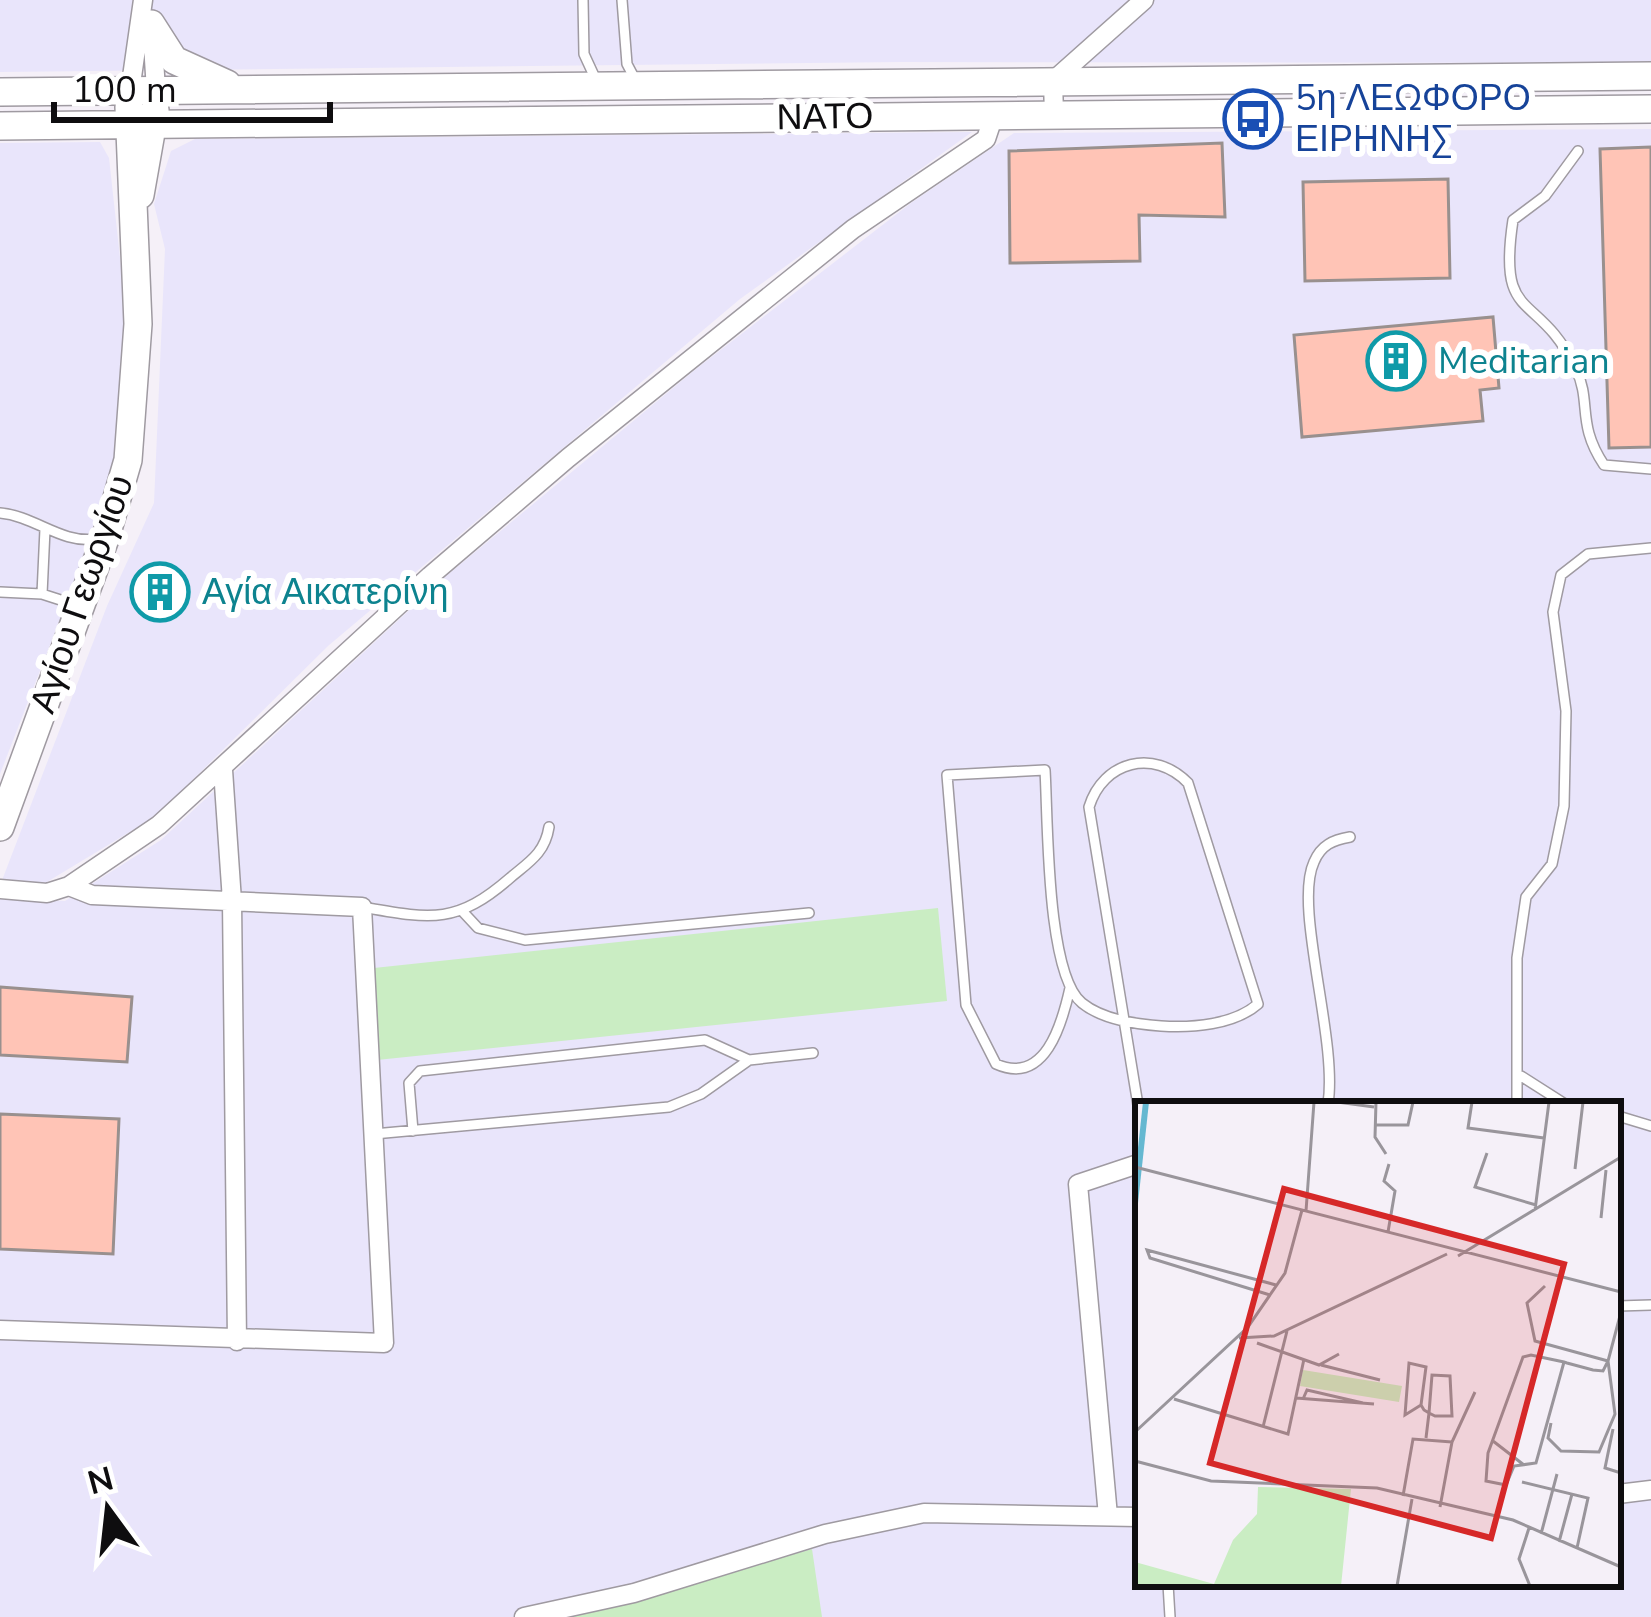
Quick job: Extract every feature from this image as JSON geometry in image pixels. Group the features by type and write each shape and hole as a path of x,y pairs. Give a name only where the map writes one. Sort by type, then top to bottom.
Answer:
{"main road":[{"path":"147,8 175,60 242,90"},
{"name":"ΝΑΤΟ","path":"0,92 1651,76"},
{"name":"Αγίου Γεωργίου","path":"0,827 106,536 132,427 138,324 135,211 143,91"},
{"name":"ΝΑΤΟ","path":"0,126 1651,109"}],"street":[{"path":"1054,115 1053,82 1144,0"},
{"path":"143,91 147,8"},
{"path":"0,889 46,893 69,886 159,826 430,576 853,230 986,139 994,116"},
{"path":"223,770 232,901 237,1341"},
{"path":"0,1330 384,1343 362,907 92,895 69,886"},
{"path":"1108,1516 1078,1184 1135,1165"},
{"path":"1621,1494 1651,1490"},
{"path":"524,1617 634,1593 825,1534 924,1513 1135,1517"}],"lane":[{"path":"583,0 584,54 594,79 605,86"},
{"path":"622,0 627,64 638,86"},
{"path":"1578,151 1545,196 1513,220 1505,270 1515,299 1547,321 1579,374 1586,437 1604,465 1651,469"},
{"path":"0,513 90,542 106,536"},
{"path":"42,594 44,529"},
{"path":"1517,1101 1521,1076 1517,958 1526,897 1552,864 1564,806 1566,711 1553,612 1561,575 1588,554 1651,548"},
{"path":"0,592 42,594 81,608"},
{"path":"1070,988 1064,1018 1044,1054 1022,1069 996,1064 966,1005 947,775 1045,770 1055,906 1070,988 1082,1003 1126,1022 1204,1024 1247,1013 1258,1004 1188,783 1171,769 1148,762 1126,765 1106,777 1089,807 1126,1022 1137,1101"},
{"path":"362,907 407,915 464,913 538,855 549,827"},
{"path":"1328,1101 1328,1027 1310,890 1312,865 1324,846 1350,836"},
{"path":"464,913 478,928 525,940 808,913"},
{"path":"413,1131 409,1083 420,1071 705,1040 749,1060"},
{"path":"374,1134 669,1106 701,1094 749,1060 813,1053"},
{"path":"1521,1076 1560,1101"},
{"path":"1621,1117 1651,1126"},
{"path":"1621,1306 1651,1305"},
{"path":"1168,1587 1170,1617"}],"shaded area":[{"path":"0,0 1651,0 1651,63 901,62 0,72"},
{"path":"1651,129 1651,1617 0,1617 0,898 65,901 161,840 445,577 696,369 911,203 1014,133"},
{"path":"972,132 740,299 328,646 156,816 37,888 1,883 107,606 154,503 165,249 154,204 171,151 195,139"},
{"path":"100,142 109,158 127,321 126,419 103,508 0,774 0,143"}],"green space":[{"path":"938,908 947,1001 377,1060 374,968"},
{"path":"812,1549 822,1617 570,1617"}],"building":[{"path":"1222,143 1225,217 1139,215 1140,261 1010,263 1009,151"},
{"path":"1651,147 1651,447 1609,448 1600,149"},
{"path":"1448,179 1450,278 1305,281 1303,182"},
{"name":"Meditarian","path":"1493,317 1499,388 1480,390 1483,421 1302,437 1294,335"},
{"path":"0,987 132,997 127,1062 0,1055"},
{"path":"0,1114 119,1119 113,1254 0,1249"}],"place":[{"name":"5η ΛΕΩΦΟΡΟ ΕΙΡΗΝΗΣ","path":"1253,119"},
{"name":"Meditarian","path":"1396,361"},
{"name":"Αγία Αικατερίνη","path":"160,592"}]}
